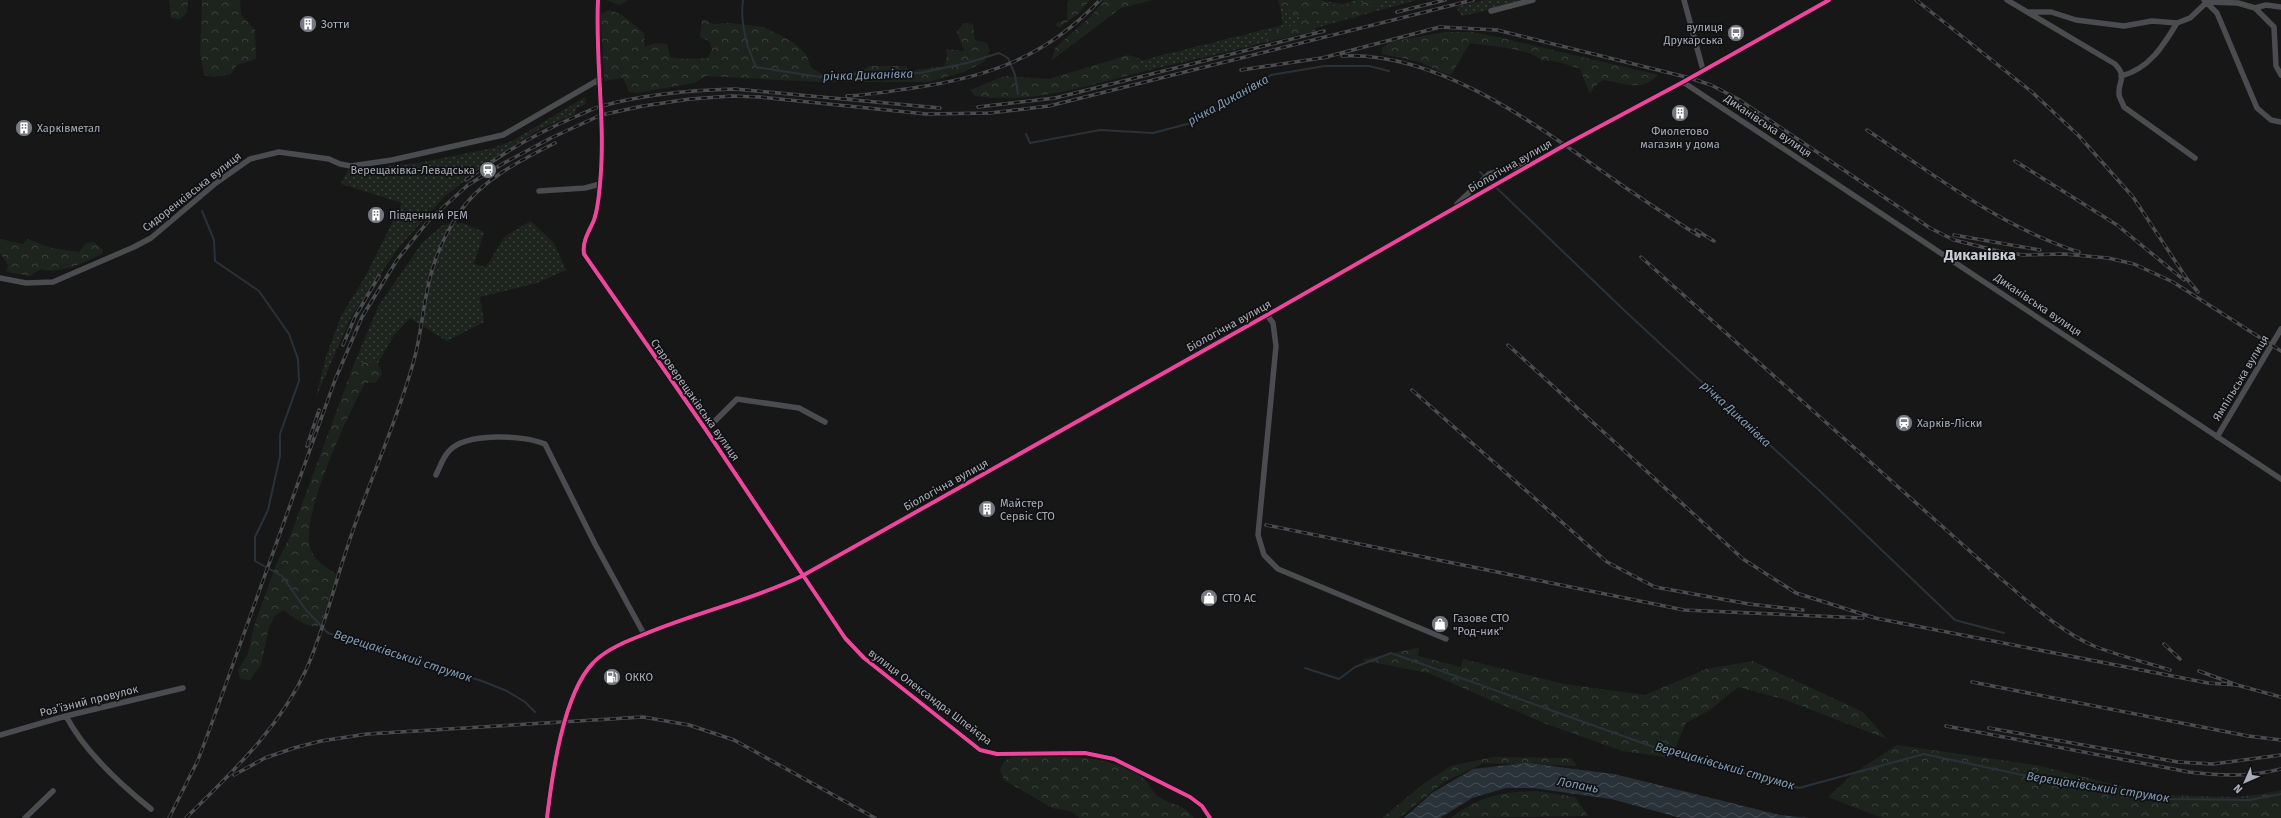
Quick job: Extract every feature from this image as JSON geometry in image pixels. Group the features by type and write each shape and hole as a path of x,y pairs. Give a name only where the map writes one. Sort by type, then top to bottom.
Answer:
{"street":[{"path":"539,191 585,188 600,184 602,152 598,0"},
{"path":"1490,11 1533,0"},
{"path":"1684,0 1704,70"},
{"name":"Біологічна вулиця","path":"547,818 556,764 572,698 594,662 625,642 662,626 778,588 802,576 1267,315 1535,162 1684,82 1829,0"},
{"path":"2007,0 2114,64 2120,70 2122,82 2119,95 2124,107 2195,158"},
{"path":"2027,12 2052,12 2076,20 2124,26 2152,21 2177,23 2190,18 2205,1"},
{"path":"2205,1 2238,3 2255,8 2274,27 2276,66 2281,75"},
{"path":"2205,1 2217,13 2257,108 2272,120 2281,122"},
{"path":"2255,8 2266,5 2281,7"},
{"path":"2121,76 2133,73 2141,68 2162,48 2177,23"},
{"name":"Сидоренківська вулиця","path":"0,278 26,283 53,282 134,247 151,238 216,183 250,159 279,152 329,158 351,166 392,160 503,135 600,79"},
{"name":"Диканівська вулиця","path":"1684,82 2281,479"},
{"name":"Біологічна вулиця","path":"1452,209 1489,174 1535,162"},
{"name":"Староверещаківська вулиця","path":"600,184 594,219 587,233 583,248 584,254 706,430 802,576"},
{"path":"1267,315 1273,323 1276,346 1258,535 1264,554 1278,569 1446,638"},
{"name":"Ямпільська вулиця","path":"2217,437 2281,329"},
{"path":"706,430 737,399 799,408 825,422"},
{"path":"436,475 450,450 461,443 494,437 514,437 534,439 545,444 595,544 644,634"},
{"name":"вулиця Олександра Шпейєра","path":"802,576 851,646 980,750 997,754 1086,753 1114,759 1190,797 1210,818"},
{"name":"Роз’їзний провулок","path":"0,735 66,716 183,688"},
{"path":"66,716 76,736 133,794 151,809"},
{"path":"25,818 53,791"}],"green space":[{"path":"169,0 188,0 187,13 180,19 171,18"},
{"path":"202,0 240,0 241,15 255,30 256,59 237,65 231,74 214,77 204,75 200,52"},
{"path":"606,0 629,0 619,5"},
{"path":"1068,0 1090,0 1079,13 1059,28 1055,24 1067,19"},
{"path":"1104,0 1154,0 1121,8 1051,61 1055,48 1091,16"},
{"path":"1278,0 1318,0 1334,6 1381,0 1381,8 1339,20 1317,19 1315,31 1267,42 1265,36 1303,21 1293,12 1279,5"},
{"path":"1279,0 1317,0 1343,4 1356,0 1417,0 1239,49 1149,70 1128,55 1143,60 1283,25"},
{"path":"1484,0 1534,0 1462,16 1456,7"},
{"path":"609,10 624,17 644,33 645,47 655,43 667,44 670,57 684,59 708,58 712,49 709,41 700,37 702,19 713,24 730,23 764,27 793,42 806,54 811,68 823,74 862,71 869,66 906,66 909,71 944,66 947,56 946,49 964,51 957,32 963,23 973,24 975,40 987,43 990,51 984,62 964,72 928,82 818,82 706,76 694,83 637,93 629,92 623,78 604,81 601,14"},
{"path":"1445,32 1472,32 1498,37 1658,75 1645,84 1638,85 1603,80 1595,86 1590,94 1580,69 1559,62 1542,60 1530,53 1507,48 1470,43 1451,75 1443,73 1420,62 1382,54 1382,48 1391,42"},
{"path":"1128,55 1149,70 1063,92 1019,98 975,96 970,90 1005,76 1049,79"},
{"path":"585,97 586,104 576,108 575,114 540,129 489,161 444,197 399,247 351,317 316,397 326,357 341,316 365,277 402,203 341,184 348,170 418,163 493,148 512,141"},
{"path":"531,221 554,243 566,270 537,283 480,297 484,322 447,341 410,318 394,335 378,363 354,364 379,305 422,243 443,225 462,223 484,232 474,264 486,267 505,236"},
{"path":"0,239 23,244 27,239 52,248 79,252 86,243 94,242 103,250 102,254 72,267 56,270 41,269 30,276 7,272 8,265 0,253"},
{"path":"367,361 378,363 382,374 375,383 365,383 357,398 328,465 312,512 309,532 310,547 317,560 337,575 320,626 310,626 305,624 283,610 275,616 269,627 261,665 250,680 240,679 238,670 248,654 254,626 276,565 291,534 354,364"},
{"path":"1419,648 1418,656 1461,667 1463,659 1564,684 1645,695 1706,669 1753,661 1863,712 1887,739 1783,699 1738,687 1710,710 1686,723 1671,758 1622,751 1544,723 1428,673 1361,660"},
{"path":"1897,745 2036,765 2157,795 2235,797 2263,794 2281,790 2281,818 1882,818 1828,797 1854,773"},
{"path":"1012,757 1080,758 1114,764 1143,778 1156,795 1182,807 1194,818 1080,818 1070,811 1052,808 1004,780 1000,770 1004,761"},
{"path":"1493,757 1571,758 1577,766 1484,763 1444,782 1399,818 1382,818 1423,784 1451,766"},
{"path":"1536,791 1575,797 1588,816 1451,818 1481,800 1501,794"}],"water":[{"name":"Лопань","path":"1527,763 1614,774 1780,815 1809,818 1681,818 1611,799 1533,788 1506,788 1472,798 1440,818 1404,818 1432,793 1473,769"}],"waterway":[{"name":"річка Диканівка","path":"743,0 743,26 756,67 820,77 874,73 920,73 967,63 999,53 1008,58 1015,75 1018,94"},
{"name":"річка Диканівка","path":"1026,134 1030,143 1100,130 1153,133 1191,123 1235,99 1271,75 1325,66 1369,66 1389,71"},
{"name":"річка Диканівка","path":"1480,172 1626,312 1823,494 1955,620 2004,633"},
{"name":"Верещаківський струмок","path":"202,211 214,240 215,261 259,291 289,334 298,359 299,381 280,434 280,456 268,510 255,537 255,561 282,576 306,610 328,633 482,681 507,691 525,702 535,712"},
{"name":"Верещаківський струмок","path":"1305,668 1339,679 1355,667 1391,653 1679,756 1799,788 1924,754 2064,784 2170,799 2249,800 2281,794"}],"railway":[{"path":"847,96 880,93 967,78 1015,61 1037,50 1059,36 1080,20 1100,0"},
{"path":"1397,12 1445,0"},
{"path":"169,818 198,760 335,380 362,317 397,260 430,219 468,185 504,163 551,138 601,115 643,106 690,99 732,96 760,97 926,114 990,113 1049,106 1473,0"},
{"path":"1916,0 2032,92 2079,136 2133,197 2187,279 2198,292"},
{"path":"1322,58 1440,27 1497,30 1690,78 1711,85 1738,99 1930,228 1954,240 1998,251 2023,255 2064,254 2108,258 2134,264 2173,282 2281,351"},
{"path":"978,107 1055,98 1324,31"},
{"path":"1342,56 1379,58 1415,66 1451,79 1487,96 1521,116 1636,195 1699,236"},
{"path":"1241,70 1328,57"},
{"path":"466,180 479,170 533,137 592,109 635,98 702,90 735,89 940,108"},
{"path":"1867,130 1943,182 1995,214 2022,229 2079,252"},
{"path":"186,818 237,767 268,731 282,712 306,670 324,624 356,522 407,383 417,349 426,295 433,266 450,227 468,201 490,181 515,164 555,143"},
{"path":"2015,161 2117,225 2184,280"},
{"path":"1696,230 1714,241"},
{"path":"1954,235 2040,250"},
{"path":"1641,257 2000,578 2045,615 2081,640 2094,646 2170,670"},
{"path":"343,345 355,317 379,276"},
{"path":"1508,345 1743,559 1796,593 1875,618 2208,683 2237,685"},
{"path":"1412,390 1607,562 1655,587 1749,604 1803,610"},
{"path":"307,446 319,410"},
{"path":"1266,525 1684,610 1863,618"},
{"path":"2164,644 2180,659"},
{"path":"2199,671 2237,685 2281,697"},
{"path":"1972,682 2248,736 2281,740"},
{"path":"234,775 265,758 294,748 321,741 367,734 643,717 689,725 734,740 875,818"},
{"path":"1946,726 2189,772 2247,775 2281,769"},
{"path":"1989,728 2178,762 2213,764 2281,755"}],"cycle path":[{"path":"598,0 597,23 602,161 597,207 594,220 585,241 584,254 706,430 845,638 864,658 980,750 997,754 1085,753 1114,759 1190,797 1202,806 1210,818"},
{"path":"547,818 552,780 561,736 574,694 583,677 593,663 609,650 680,620 762,593 802,576 1267,315 1565,145 1683,82 1829,0"}],"place":[{"name":"Зотти","path":"308,24"},
{"name":"вулиця Друкарська","path":"1736,33"},
{"name":"Фиолетово магазин у дома","path":"1680,113"},
{"name":"Харківметал","path":"24,128"},
{"name":"Верещаківка-Левадська","path":"488,170"},
{"name":"Південний РЕМ","path":"376,215"},
{"name":"Харків-Ліски","path":"1904,423"},
{"name":"Майстер Сервіс СТО","path":"987,509"},
{"name":"СТО АС","path":"1209,598"},
{"name":"Газове СТО \"Род-ник\"","path":"1440,624"},
{"name":"ОККО","path":"612,677"}],"district":[{"name":"Диканівка","path":"1980,255"}]}
